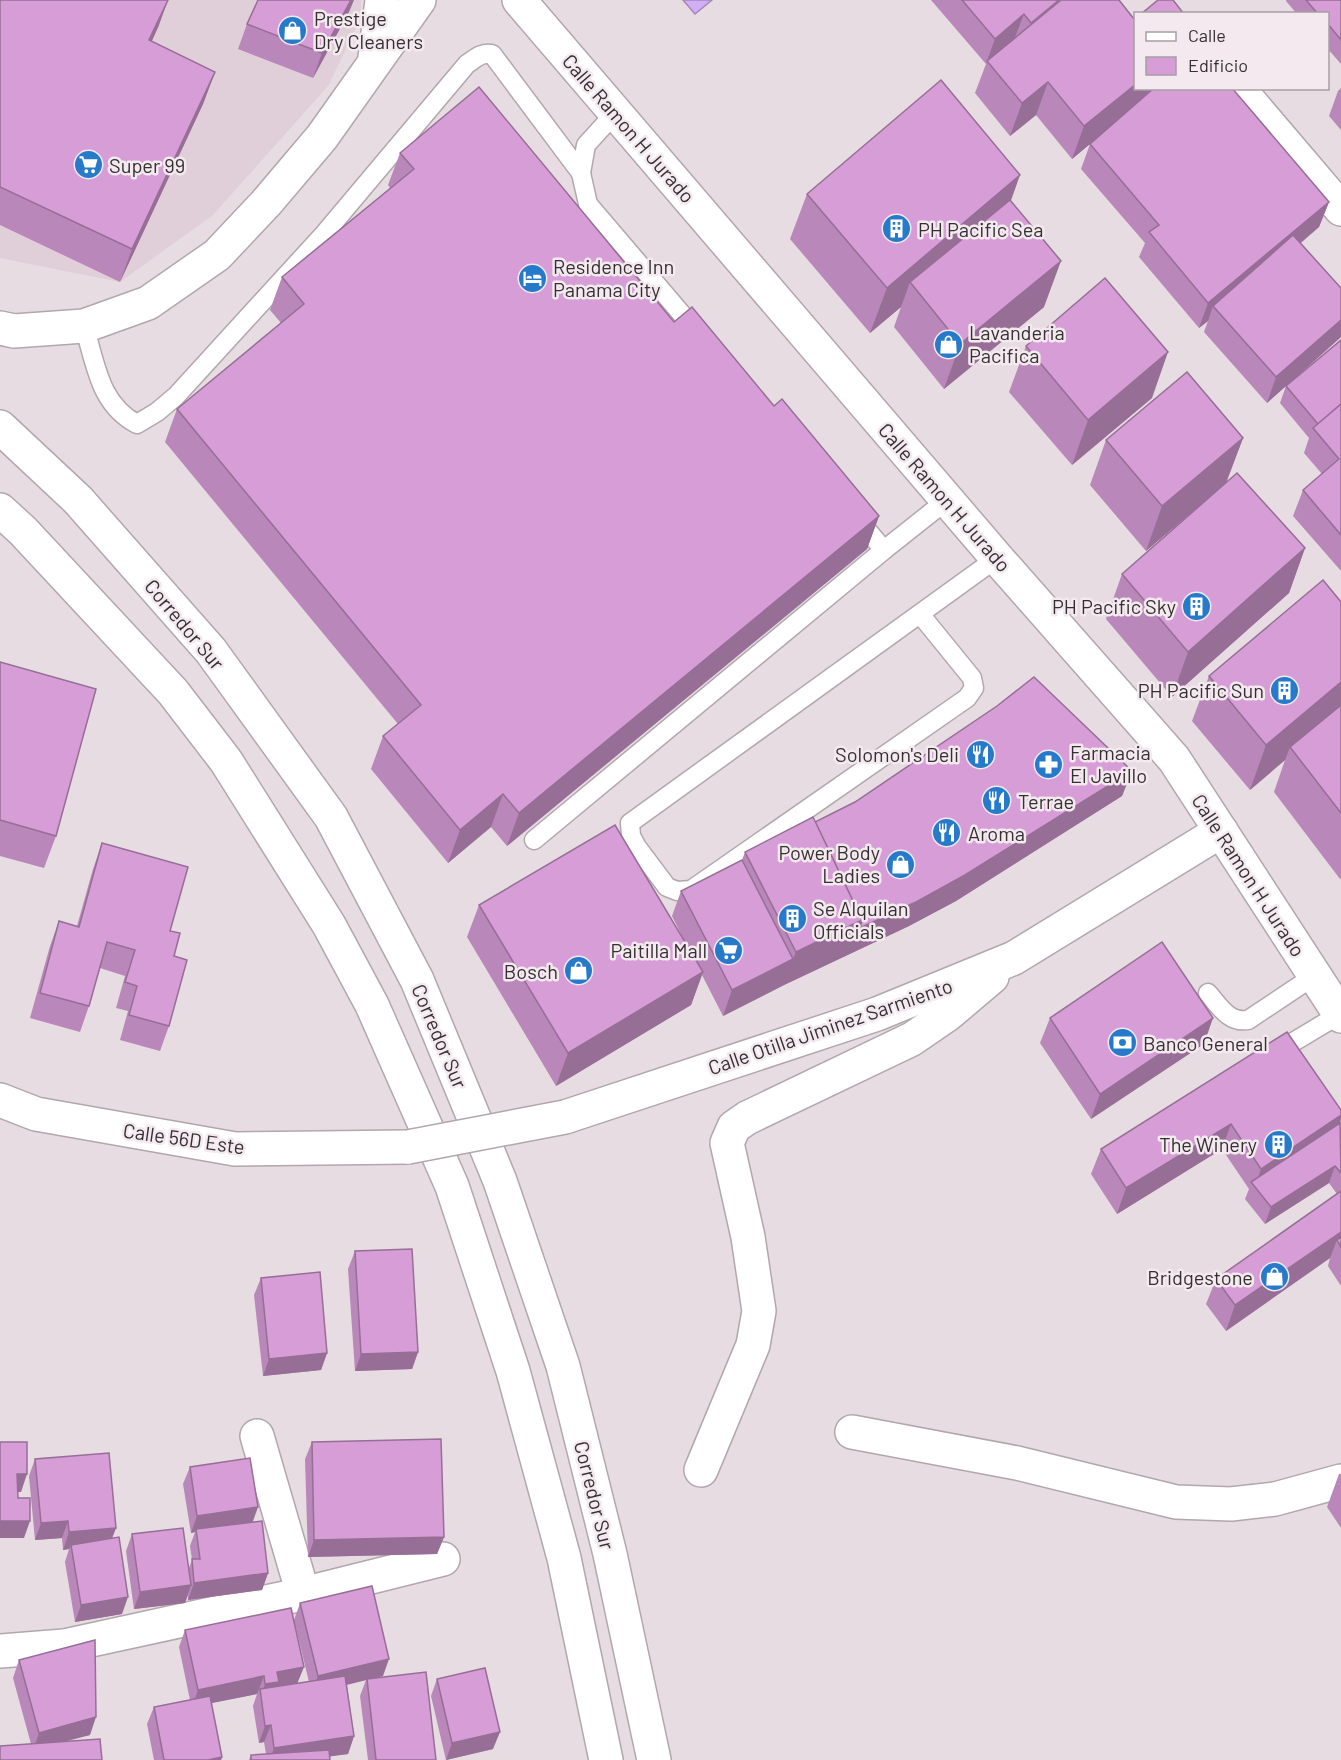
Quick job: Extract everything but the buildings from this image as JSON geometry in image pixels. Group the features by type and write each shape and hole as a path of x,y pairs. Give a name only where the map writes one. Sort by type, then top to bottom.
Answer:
{"main road":[{"path":"375,60 382,0"},
{"path":"0,328 14,331 84,326 148,303 217,255 266,203 322,137 419,0"},
{"name":"Calle Ramon H Jurado","path":"519,0 997,558 1174,759 1340,1015"},
{"path":"1240,90 1341,209"},
{"name":"Corredor Sur","path":"0,427 78,500 211,651 330,817 417,980 500,1181 563,1366 610,1554 654,1760"},
{"path":"0,510 23,531 173,692 226,761 329,925 372,1005 452,1186 513,1371 564,1558 606,1760"},
{"name":"Calle Otilla Jiminez Sarmiento","path":"408,1147 565,1117 877,1014 1014,958 1221,831"},
{"path":"701,1470 753,1345 759,1311 748,1237 727,1143 734,1127 747,1118 912,1039 946,1016 1014,958"},
{"name":"Calle 56D Este","path":"0,1100 36,1114 235,1149 408,1147"},
{"path":"852,1432 1017,1463 1176,1502 1231,1504 1275,1499 1341,1481"},
{"path":"257,1436 303,1594"},
{"path":"0,1651 64,1646 303,1594 442,1559"}],"lane":[{"path":"84,326 104,391 115,409 125,418 137,424 157,412 176,396 324,234 467,64 482,54 492,54 581,173"},
{"path":"616,112 586,145 581,173 588,204 705,341"},
{"path":"534,840 947,500"},
{"path":"845,505 884,550"},
{"path":"920,614 972,678 974,688 967,698 691,890 677,891 667,887 636,847 631,836 630,823 997,558"},
{"path":"1208,993 1231,1019 1240,1022 1248,1020 1314,976"},
{"path":"1262,1061 1340,1015"}],"shaded area":[{"path":"0,0 361,0 361,18 328,86 213,215 120,282 0,258"},
{"path":"683,0 712,0 695,14"}],"place":[{"name":"Prestige Dry Cleaners","path":"293,30"},
{"name":"Super 99","path":"88,165"},
{"name":"PH Pacific Sea","path":"897,229"},
{"name":"Residence Inn Panama City","path":"532,278"},
{"name":"Lavanderia Pacifica","path":"948,344"},
{"name":"PH Pacific Sky","path":"1197,606"},
{"name":"PH Pacific Sun","path":"1285,690"},
{"name":"Solomon's Deli","path":"980,754"},
{"name":"Farmacia El Javillo","path":"1049,764"},
{"name":"Terrae","path":"997,801"},
{"name":"Aroma","path":"947,833"},
{"name":"Power Body Ladies","path":"901,864"},
{"name":"Se Alquilan Officials","path":"792,919"},
{"name":"Paitilla Mall","path":"728,950"},
{"name":"Bosch","path":"579,971"},
{"name":"Banco General","path":"1122,1043"},
{"name":"The Winery","path":"1278,1144"},
{"name":"Bridgestone","path":"1274,1277"}]}
